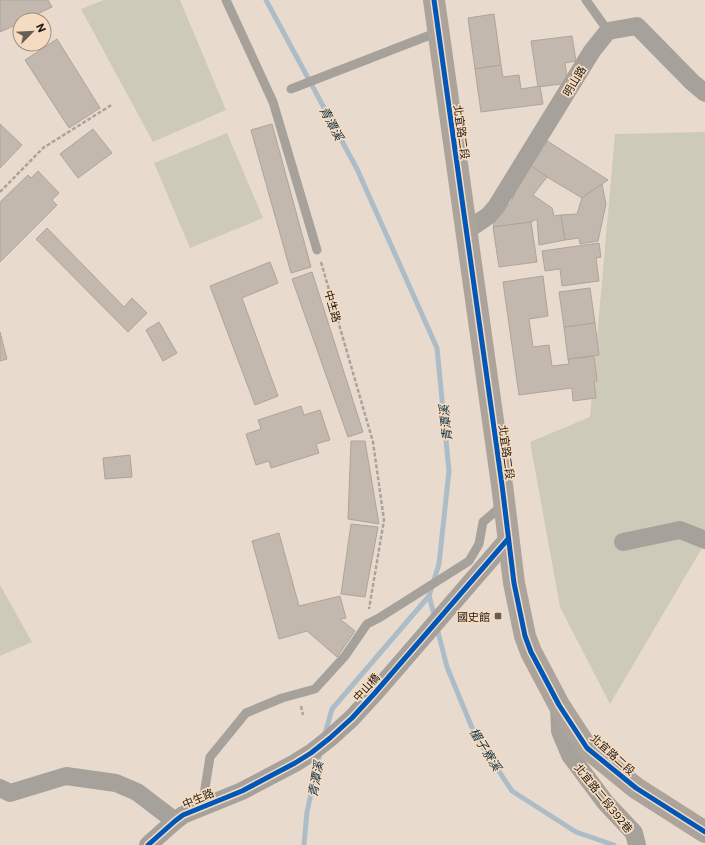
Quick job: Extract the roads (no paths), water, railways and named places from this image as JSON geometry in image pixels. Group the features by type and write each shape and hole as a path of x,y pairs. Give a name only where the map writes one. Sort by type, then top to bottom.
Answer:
{"main road":[{"name":"北宜路二段","path":"434,0 502,485 514,583 525,636 531,652 559,705 587,748 636,788 705,832"}],"street":[{"path":"608,31 637,26 692,82 705,93"},
{"name":"明山路","path":"466,231 488,216 498,204 592,51 608,31"},
{"path":"623,542 680,530 705,540"},
{"name":"中山橋","path":"242,791 311,753 352,718 508,539"},
{"name":"北宜路二段392巷","path":"559,705 560,731 570,755 605,802 634,834 637,845"},
{"path":"0,788 10,793 66,776 116,782 137,792 175,821"},
{"name":"中生路","path":"151,843 183,815 242,791"}],"lane":[{"path":"226,0 273,102 317,250"},
{"path":"586,0 608,31"},
{"path":"291,89 438,32"},
{"name":"中生路","path":"202,807 210,756 246,713 282,698 315,689 345,656 367,624 379,618 469,561 479,544 483,522 504,504"}],"waterway":[{"name":"青潭溪","path":"266,0 357,169 437,348 449,471 439,564 429,596 332,709 325,734"},
{"name":"楣子寮溪","path":"429,596 435,618"},
{"name":"楣子寮溪","path":"437,628 447,667 475,735 512,791 576,832 614,845"},
{"name":"青潭溪","path":"304,845 307,812 320,753"}],"place":[{"name":"國史館","path":"498,616"}]}
